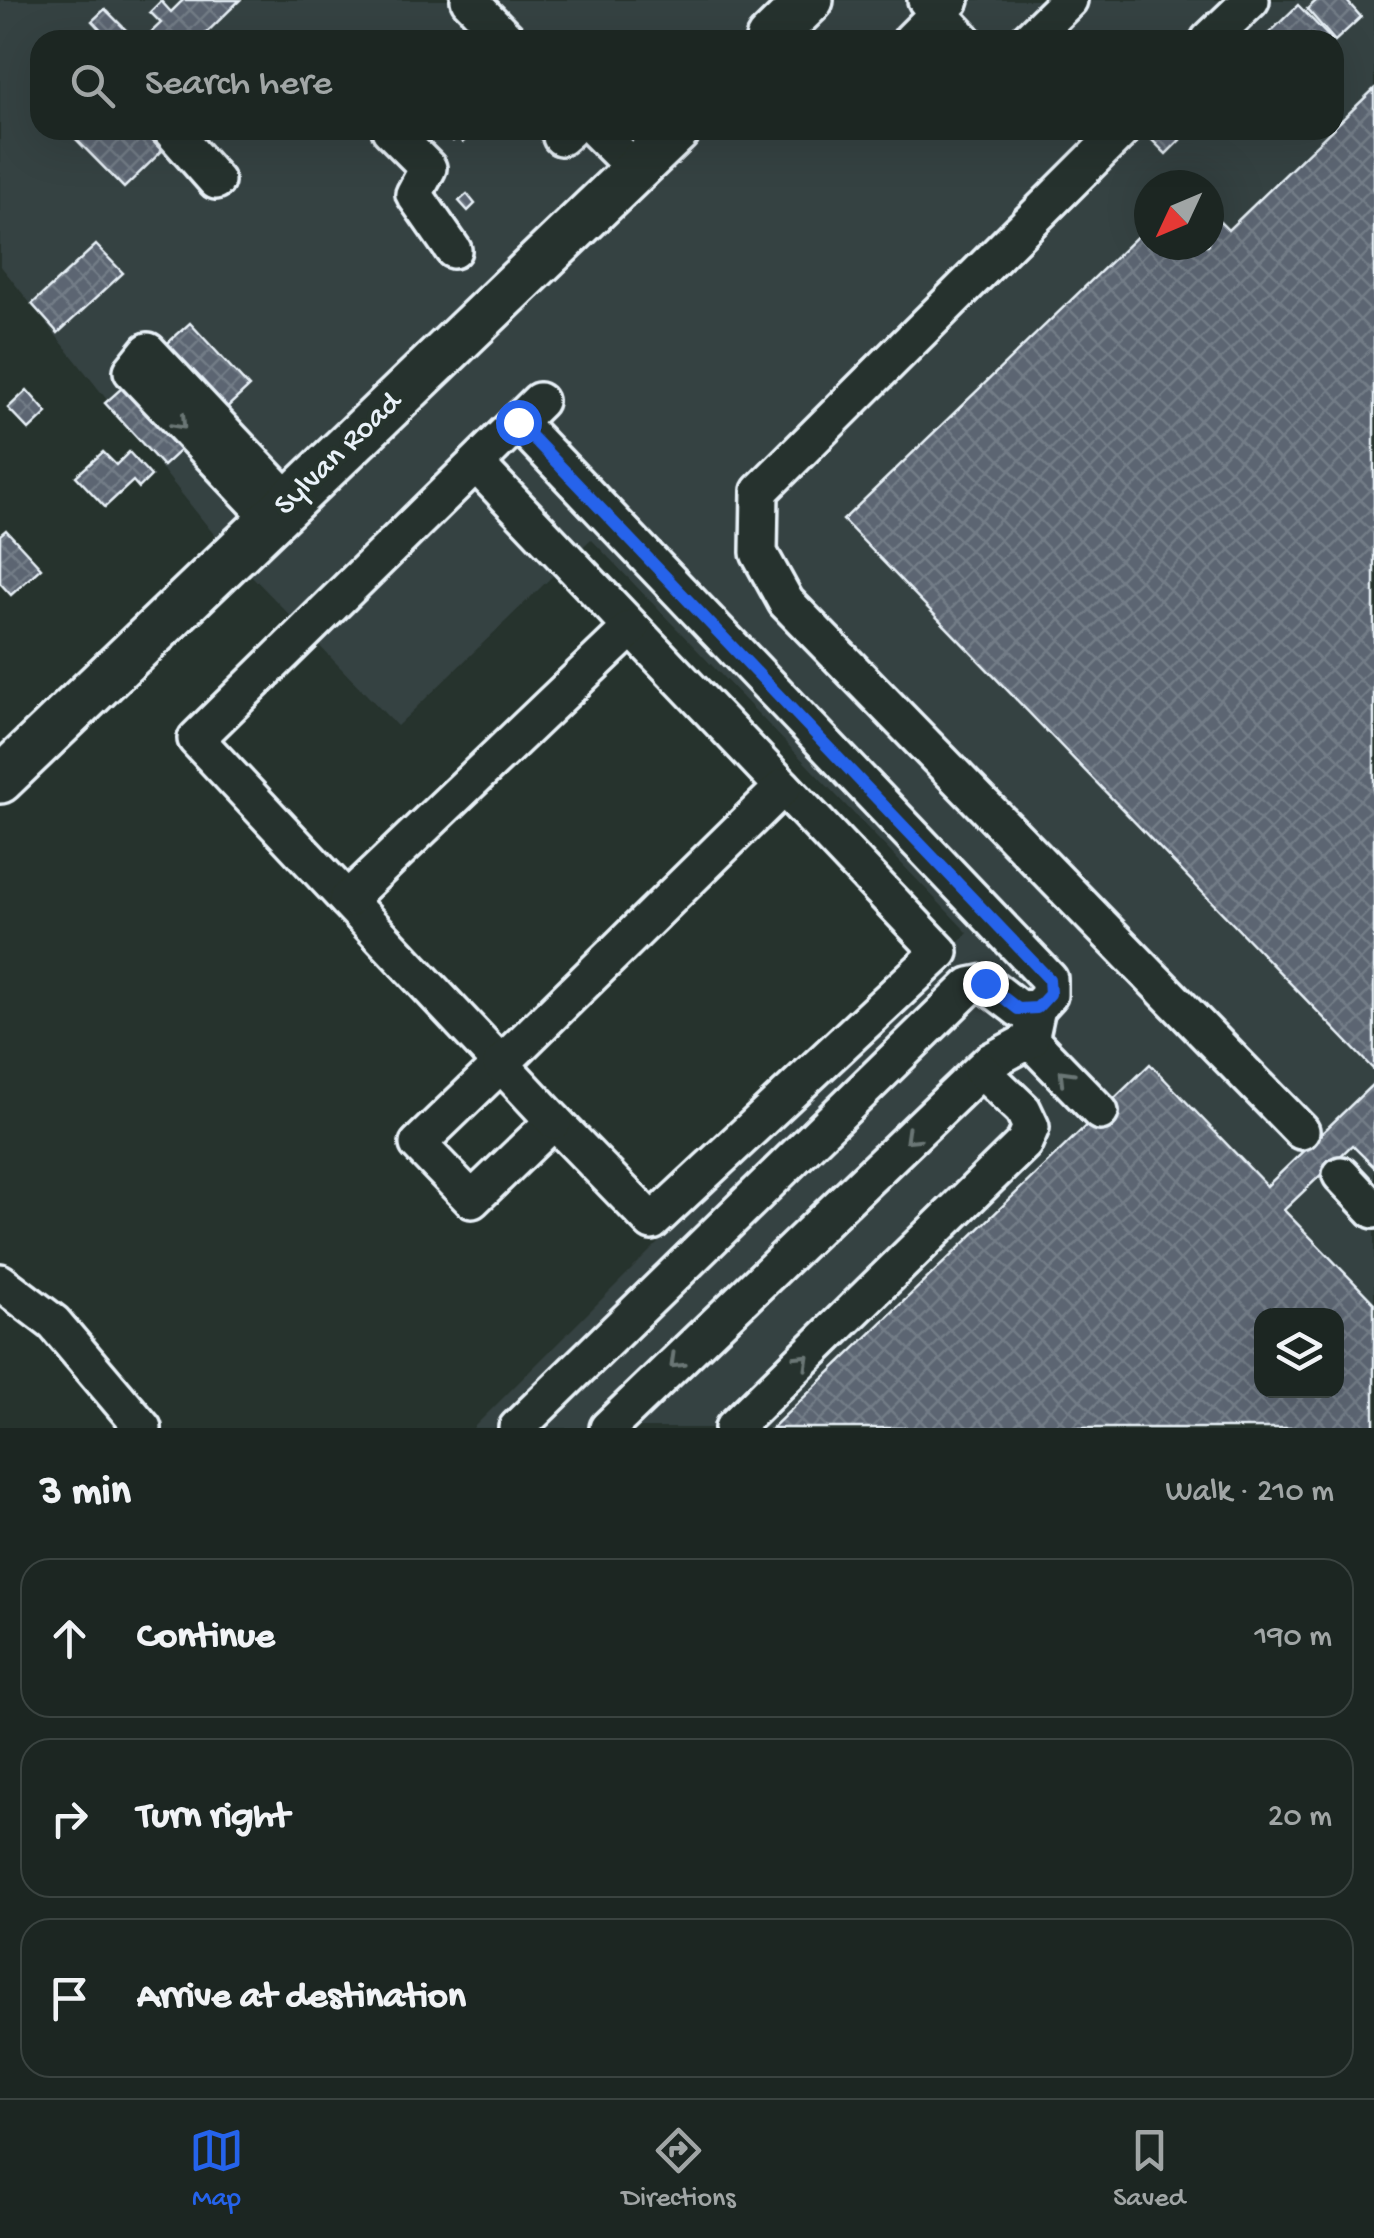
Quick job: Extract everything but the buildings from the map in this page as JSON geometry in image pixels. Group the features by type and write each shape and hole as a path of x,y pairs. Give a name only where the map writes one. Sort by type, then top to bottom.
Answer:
{"main road":[{"path":"779,30 810,0"},
{"name":"Sylvan Road","path":"0,780 281,510 577,216 636,170 667,140"}],"street":[{"path":"1038,30 1069,0"},
{"path":"1220,30 1251,0"},
{"path":"479,3 500,30"},
{"path":"918,30 938,4 957,30"},
{"path":"180,140 216,181"},
{"path":"400,140 428,168 414,194 453,250"},
{"path":"606,140 636,170"},
{"path":"1112,140 760,491 758,553 786,602 1300,1131"},
{"path":"476,464 940,952 652,1222 196,739 476,464 529,412 1049,979 1050,994 1034,1024 981,1070 608,1428"},
{"path":"347,900 632,628"},
{"path":"554,1121 472,1200 418,1144 784,787"},
{"path":"516,1428 970,986 985,983 1034,1024 1100,1112"},
{"path":"733,1428 1024,1143 1031,1127 1024,1110 981,1070"},
{"path":"1341,1175 1374,1210"},
{"path":"0,1282 54,1323 143,1428"}],"shaded area":[{"path":"0,0 1374,0 1374,1428 473,1428 968,933 591,539 397,726 224,547 0,265"}],"route":[{"path":"518,422 1049,979 1050,994 1037,1008 1018,1009 985,983"}]}
